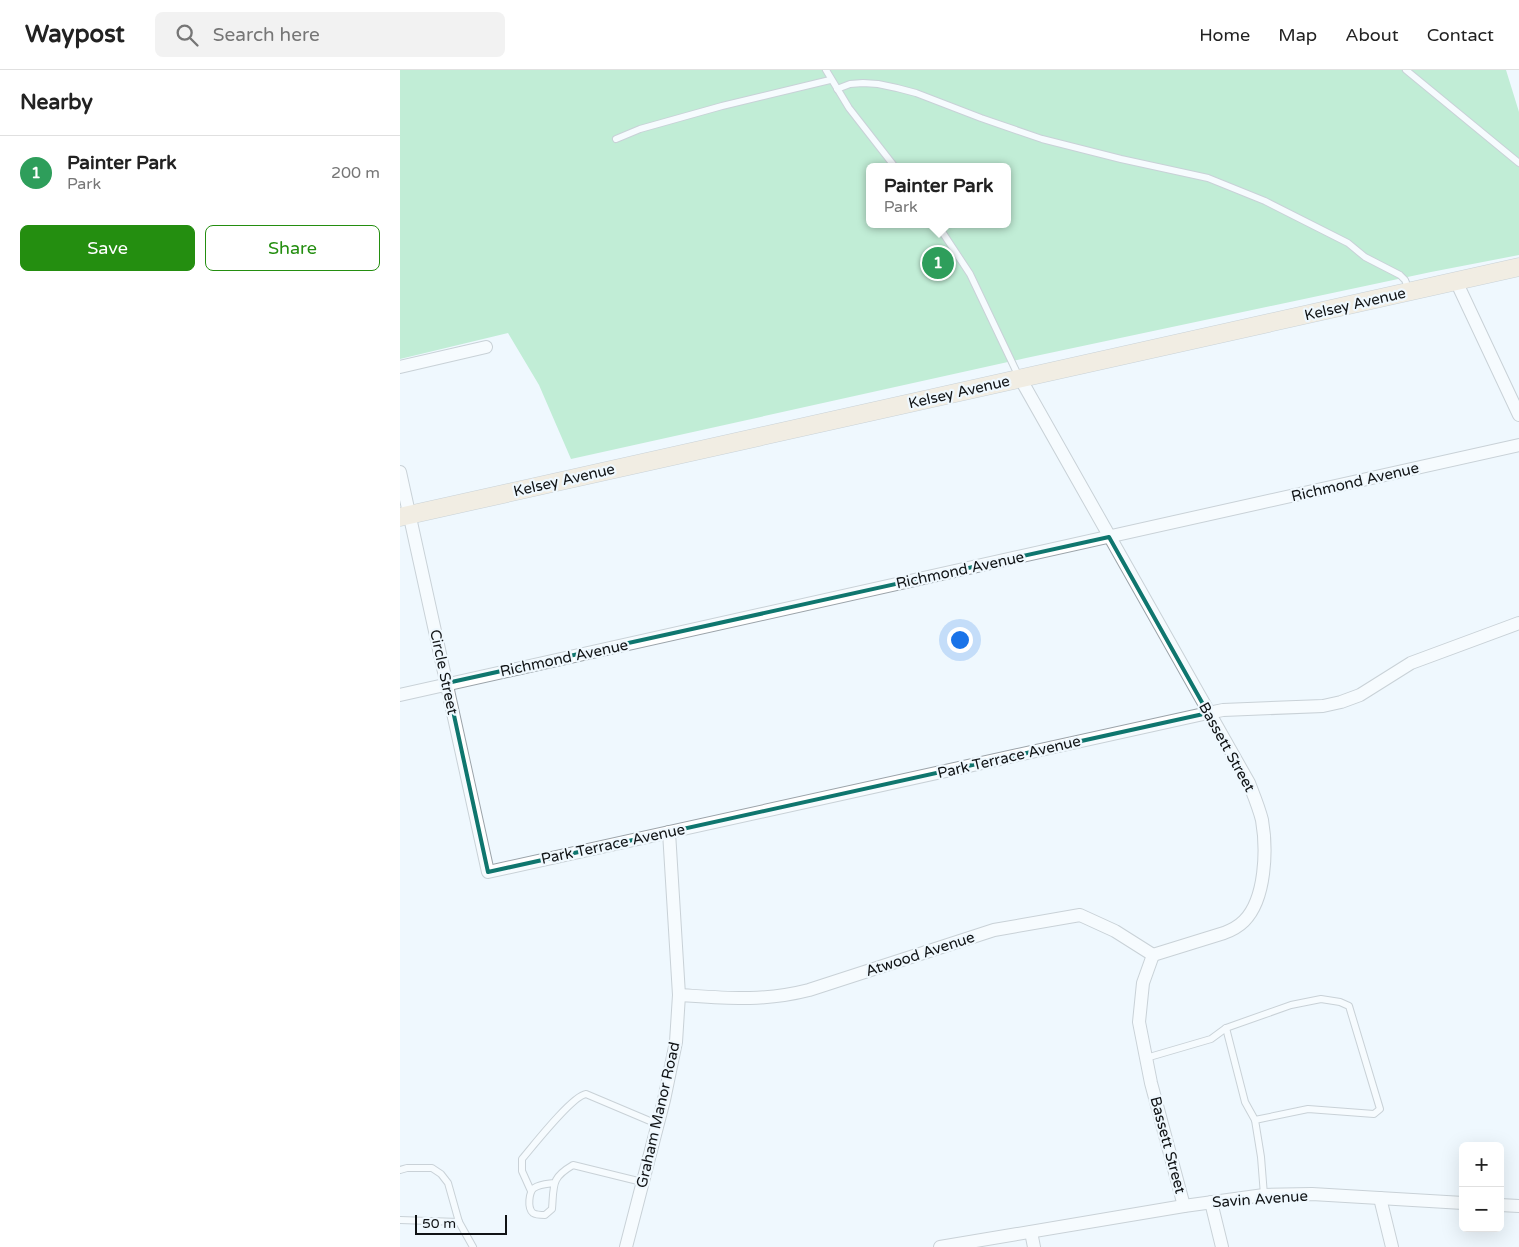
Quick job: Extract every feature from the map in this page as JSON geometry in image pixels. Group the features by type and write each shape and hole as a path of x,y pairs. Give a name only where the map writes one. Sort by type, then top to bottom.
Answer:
{"street":[{"name":"Kelsey Avenue","path":"405,516 1519,267"},
{"path":"1456,281 1519,415"},
{"path":"400,367 486,347"},
{"name":"Bassett Street","path":"1020,378 1208,713 1250,783 1262,822 1264,844 1261,882 1252,911 1245,921 1224,933 1153,954 1144,983 1139,1022 1151,1083 1184,1206"},
{"name":"Richmond Avenue","path":"400,694 1519,445"},
{"name":"Circle Street","path":"400,472 405,516 447,683 488,872"},
{"name":"Park Terrace Avenue","path":"488,872 1223,710 1323,706 1342,702 1360,695 1411,663 1519,623"},
{"name":"Graham Manor Road","path":"626,1247 658,1124 676,1042 679,995 669,832"},
{"name":"Atwood Avenue","path":"679,995 742,999 783,996 809,990 994,930 1080,914 1115,931 1153,954"},
{"name":"Savin Avenue","path":"940,1247 1184,1206 1264,1195 1312,1194 1459,1203"},
{"path":"1380,1198 1392,1247"},
{"path":"1210,1202 1222,1247"},
{"path":"1504,1205 1519,1206"},
{"path":"1031,1232 1034,1247"}],"lane":[{"path":"826,70 830,80 849,108 892,163"},
{"path":"1406,70 1519,163"},
{"path":"616,139 640,129 722,106 830,80"},
{"path":"837,88 863,83 897,88 916,93 1042,139 1208,178 1265,201 1348,243 1365,257 1400,275 1405,280 1410,291"},
{"path":"941,228 970,274 1020,378"},
{"path":"1146,1058 1211,1039 1226,1028 1291,1004 1321,999 1340,1002 1349,1006 1380,1109 1374,1114 1308,1109 1255,1120"},
{"path":"1226,1028 1244,1102 1255,1120 1261,1157 1264,1195"},
{"path":"531,1192 522,1170 522,1159 566,1108 581,1095 586,1094 658,1124"},
{"path":"554,1183 535,1187 531,1192 529,1204 534,1214 545,1215 552,1209 554,1183 560,1173 573,1165 642,1182"},
{"path":"400,1170 407,1168 432,1168 441,1174 448,1183 459,1222 473,1247"},
{"path":"400,1220 459,1222"}],"highlighted area":[{"path":"1109,537 1208,713 669,832 488,872 447,683"}],"green space":[{"path":"400,70 1506,70 1519,112 1519,255 1026,358 571,459 539,385 508,333 400,359"}],"place":[{"name":"Painter Park","path":"938,263"}]}
